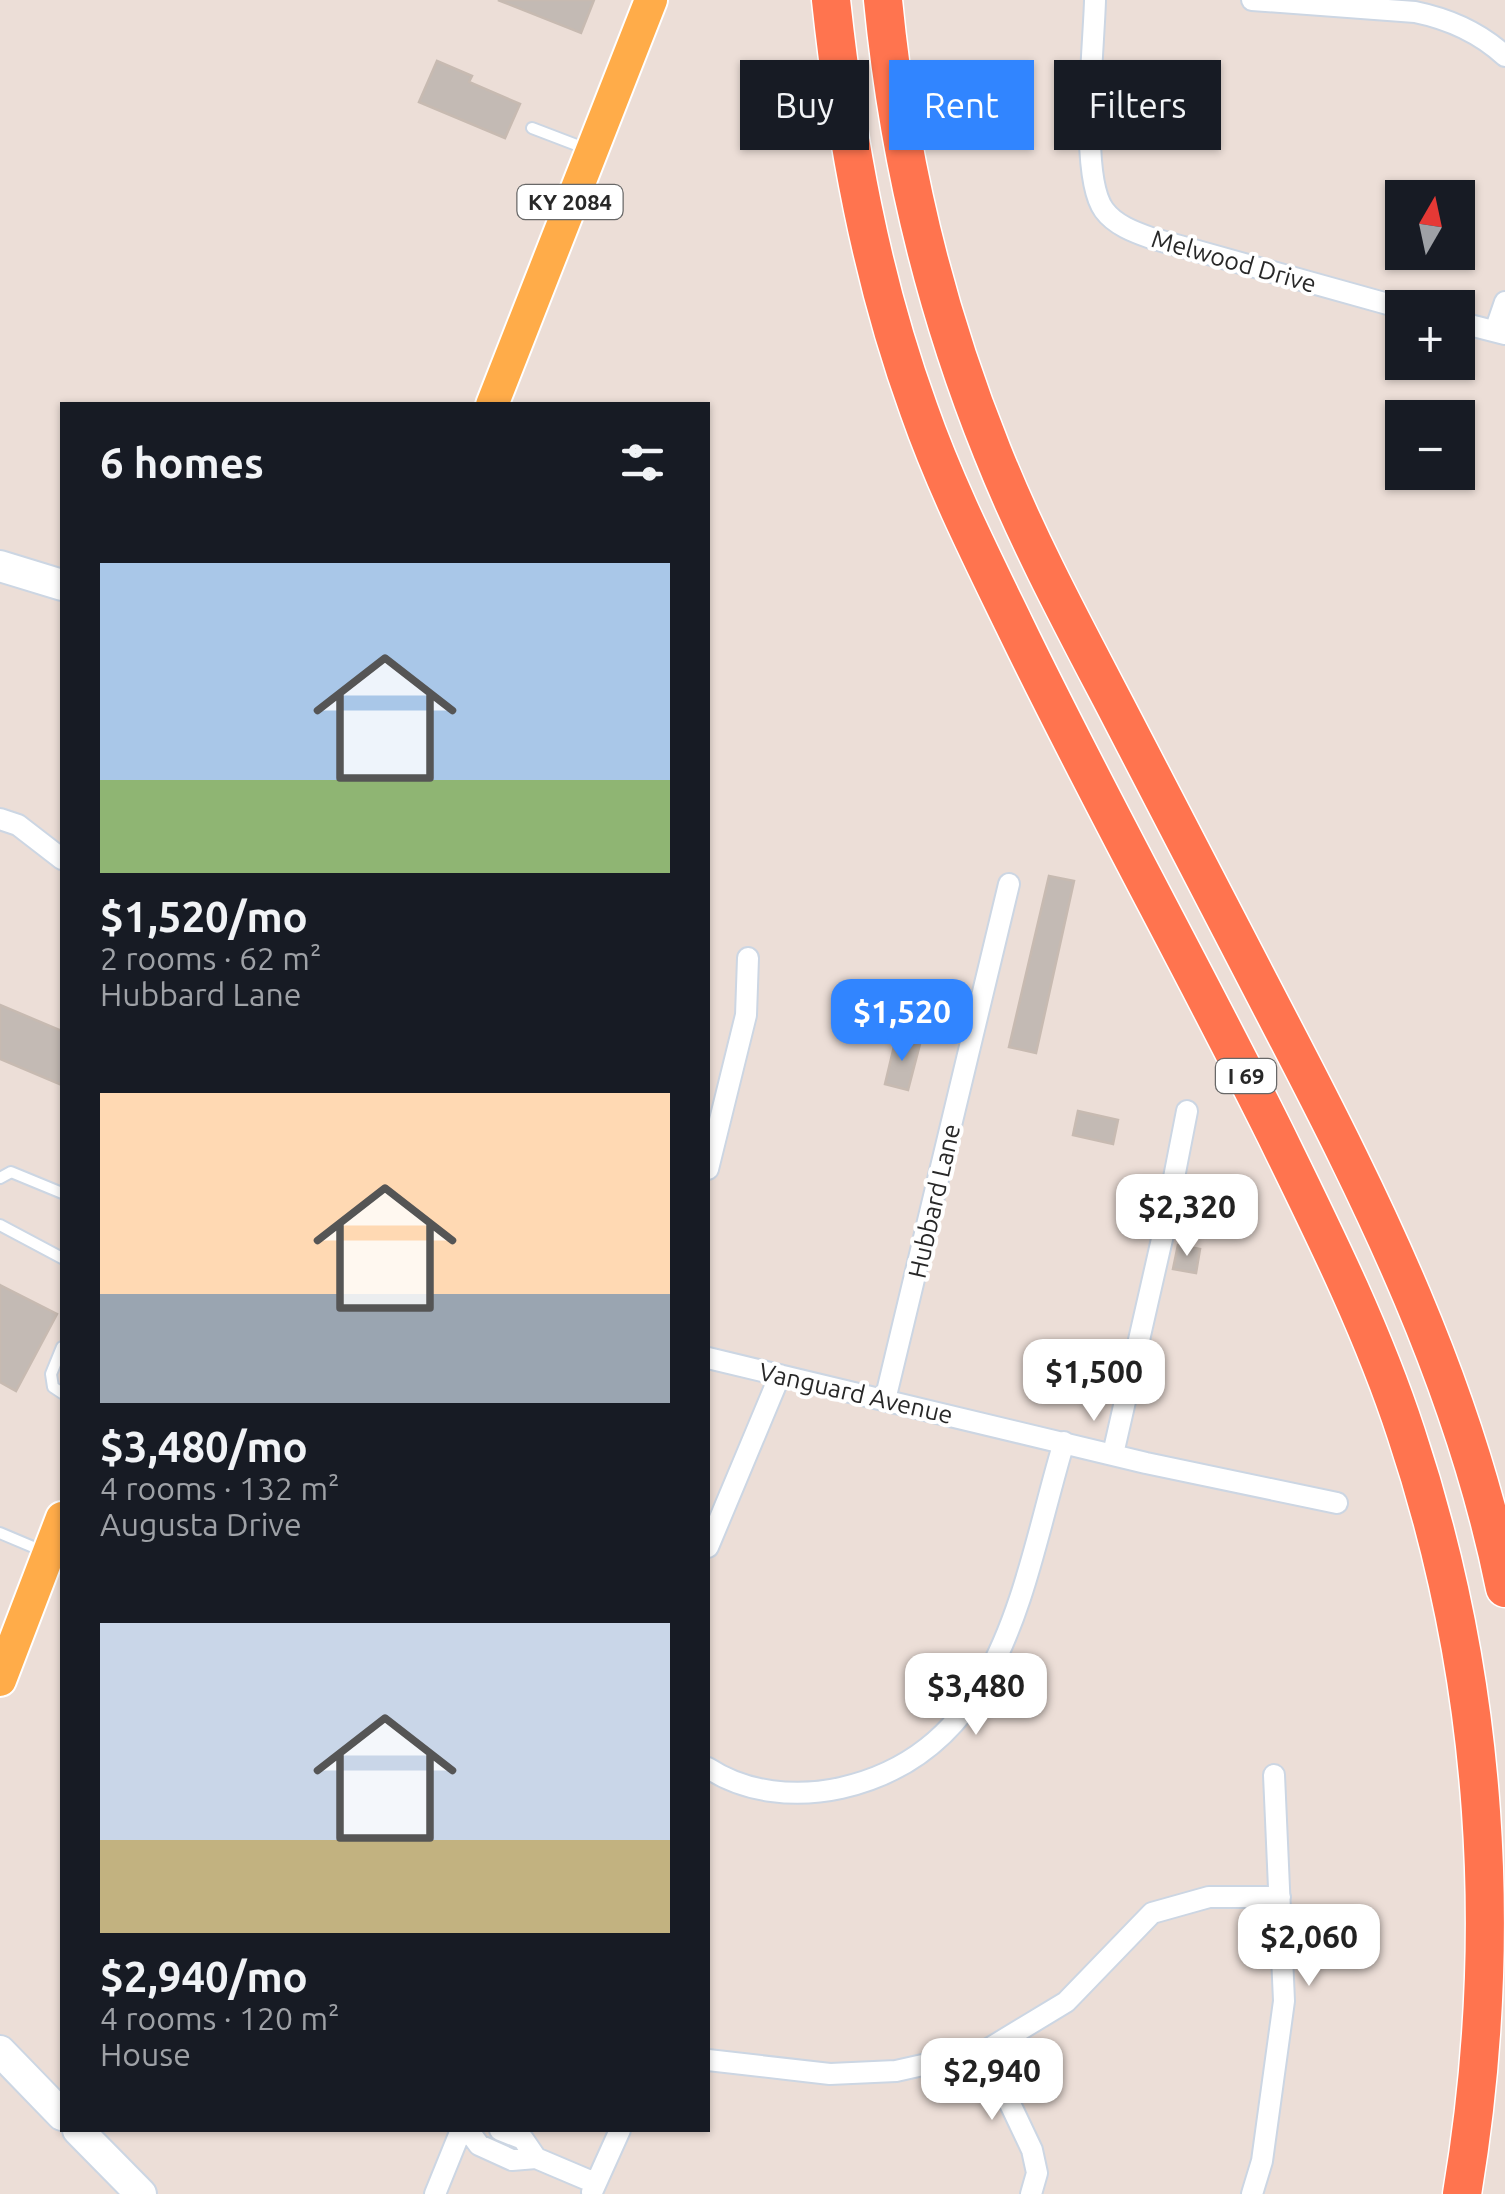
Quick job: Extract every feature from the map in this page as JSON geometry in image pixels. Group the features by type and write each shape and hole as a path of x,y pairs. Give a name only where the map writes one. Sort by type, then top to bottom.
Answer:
{"highway":[{"name":"I 69","path":"831,0 862,207 887,308 937,458 1077,755 1254,1091 1344,1274 1405,1428 1428,1501 1469,1692 1485,1868 1483,2003 1472,2134 1462,2194"},
{"name":"I 69","path":"883,0 891,79 920,223 949,330 992,451 1020,518 1077,632 1388,1238 1423,1318 1465,1433 1505,1588"}],"main road":[{"name":"KY 2084","path":"493,402 651,0"},
{"path":"0,1680 60,1523"}],"street":[{"name":"Melwood Drive","path":"1096,0 1091,178 1104,211 1117,223 1150,238 1385,303"},
{"path":"1252,0 1415,12 1458,24 1505,56"},
{"path":"1475,326 1500,333 1505,302"},
{"path":"0,566 60,584"},
{"path":"0,818 18,825 60,857"},
{"name":"Hubbard Lane","path":"884,1400 1009,884"},
{"path":"710,1161 746,1015 748,958"},
{"path":"1188,1111 1113,1454 1336,1503"},
{"name":"Vanguard Avenue","path":"710,1358 1113,1454"},
{"path":"710,1542 780,1375"},
{"path":"710,1769 759,1789 832,1790 886,1774 919,1756 948,1732 981,1687 1013,1620 1064,1442"},
{"path":"1252,2194 1262,2161 1284,2001 1274,1775"},
{"path":"710,2060 830,2074 896,2071 984,2050 1066,2002 1152,1913 1209,1897 1280,1897"},
{"path":"984,2050 1032,2150 1037,2172 1031,2194"},
{"path":"0,2051 60,2112"},
{"path":"80,2132 141,2194"},
{"path":"434,2194 464,2132"},
{"path":"467,2132 479,2145 512,2160 536,2158"},
{"path":"505,2132 522,2139 536,2158 593,2188 619,2132"}],"lane":[{"path":"532,128 590,150"},
{"path":"0,1178 11,1172 60,1192"},
{"path":"0,1225 60,1257"},
{"path":"60,1352 51,1374 53,1387 60,1392"},
{"path":"0,1532 49,1553"}],"building":[{"path":"498,0 594,0 581,33"},
{"path":"437,61 472,76 469,82 520,104 505,138 419,102"},
{"path":"1049,876 1074,881 1036,1053 1009,1047"},
{"path":"0,1005 60,1030 60,1084 0,1059"},
{"path":"896,1038 920,1044 908,1090 885,1084"},
{"path":"1078,1111 1118,1120 1113,1144 1073,1135"},
{"path":"1178,1245 1200,1249 1196,1273 1173,1269"},
{"path":"0,1285 57,1314 16,1391 0,1382"}]}
